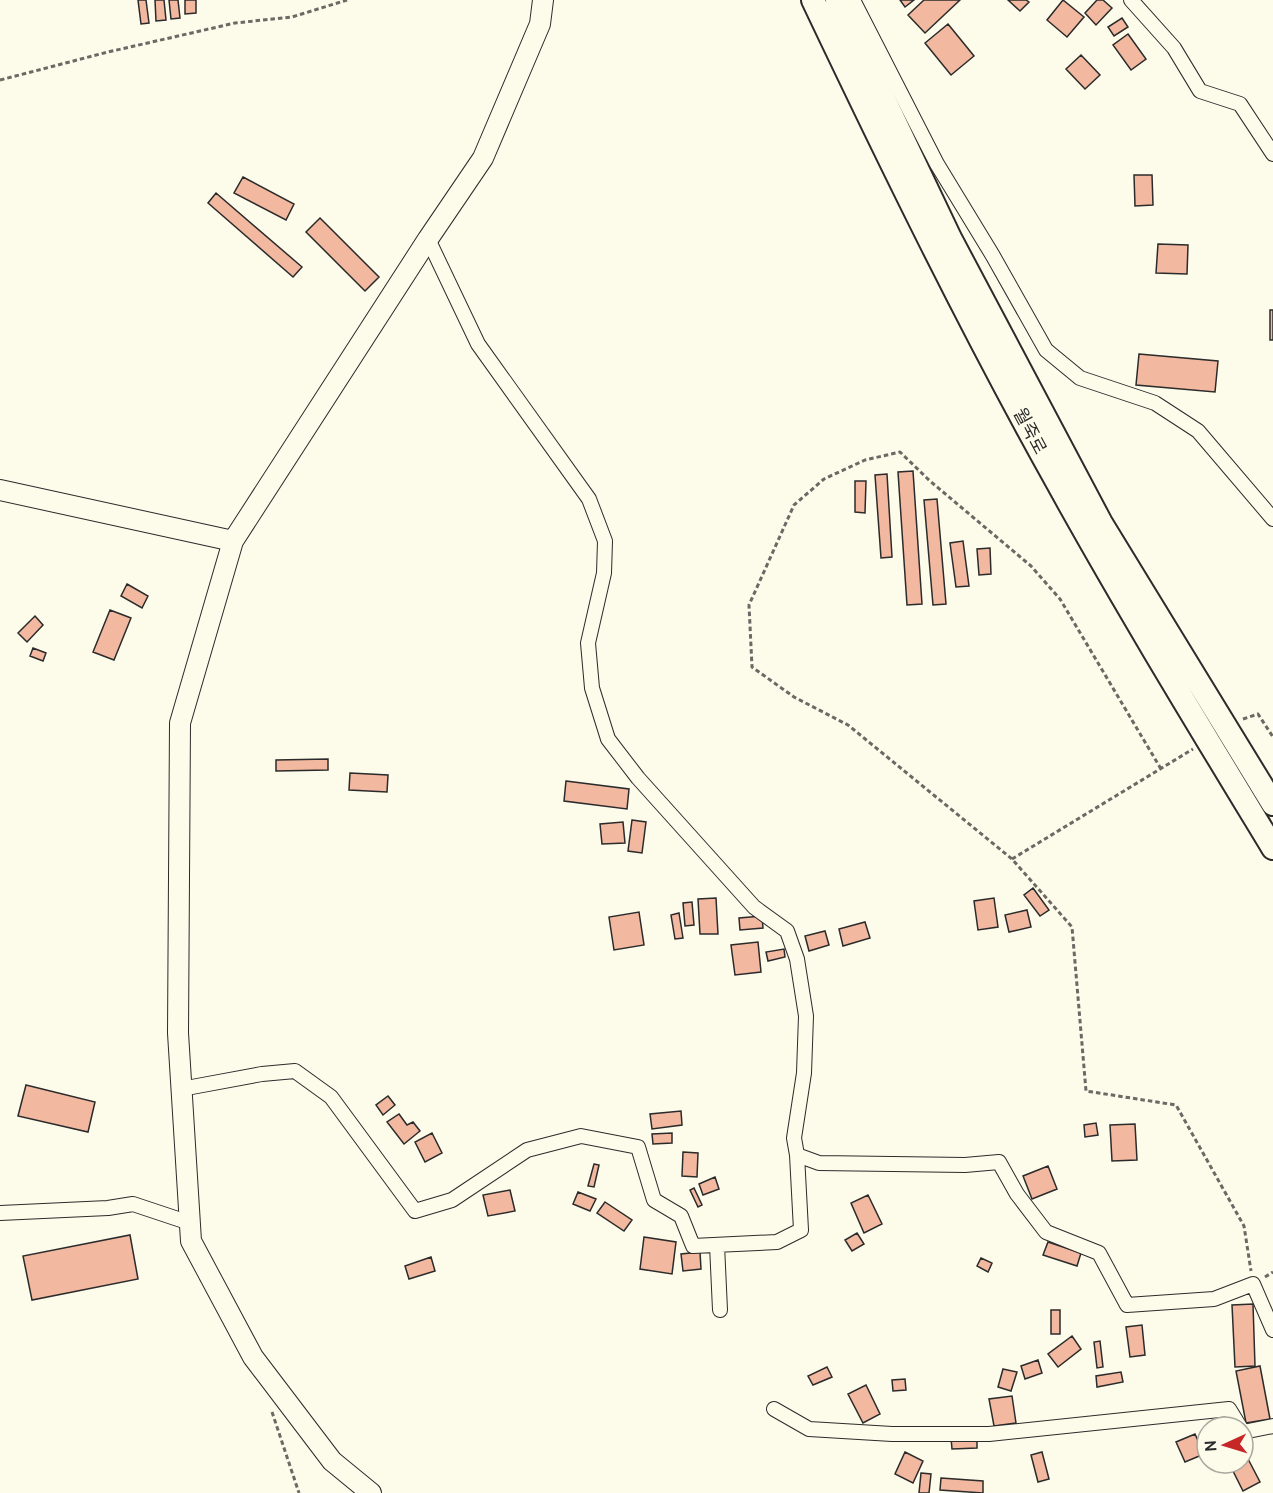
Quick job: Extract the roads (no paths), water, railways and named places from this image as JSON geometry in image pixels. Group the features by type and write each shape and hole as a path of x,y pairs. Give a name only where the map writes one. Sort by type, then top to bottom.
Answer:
{"main road":[{"name":"월죽로","path":"813,0 937,255 1056,480 1175,687 1273,848"},
{"name":"월죽로","path":"837,0 950,238 1101,523 1273,804"}],"street":[{"path":"371,1493 332,1461 254,1357 191,1241 178,1033 180,723 233,541 483,158 540,24 543,0"},
{"path":"853,0 937,164 1046,350 1080,378 1155,403 1198,431 1273,519"},
{"path":"1131,0 1174,48 1200,91 1240,104 1273,154"},
{"path":"181,1089 262,1074 295,1071 331,1097 415,1211 452,1200 527,1150 581,1136 638,1147 654,1200 681,1216 693,1246 777,1242 801,1230 794,1138 804,1073 806,1016 797,959 787,931 754,907 638,778 608,739 592,688 588,643 604,573 605,541 589,499 478,344 428,239"},
{"path":"0,490 233,541"},
{"path":"797,1155 819,1163 965,1165 999,1162 1017,1194 1046,1232 1099,1253 1127,1305 1214,1299 1253,1284 1273,1330"},
{"path":"0,1213 108,1208 133,1204 190,1223"},
{"path":"717,1245 720,1310"},
{"path":"774,1408 809,1429 892,1434 989,1434 1229,1409 1232,1415"},
{"path":"1255,1430 1273,1426"}]}
